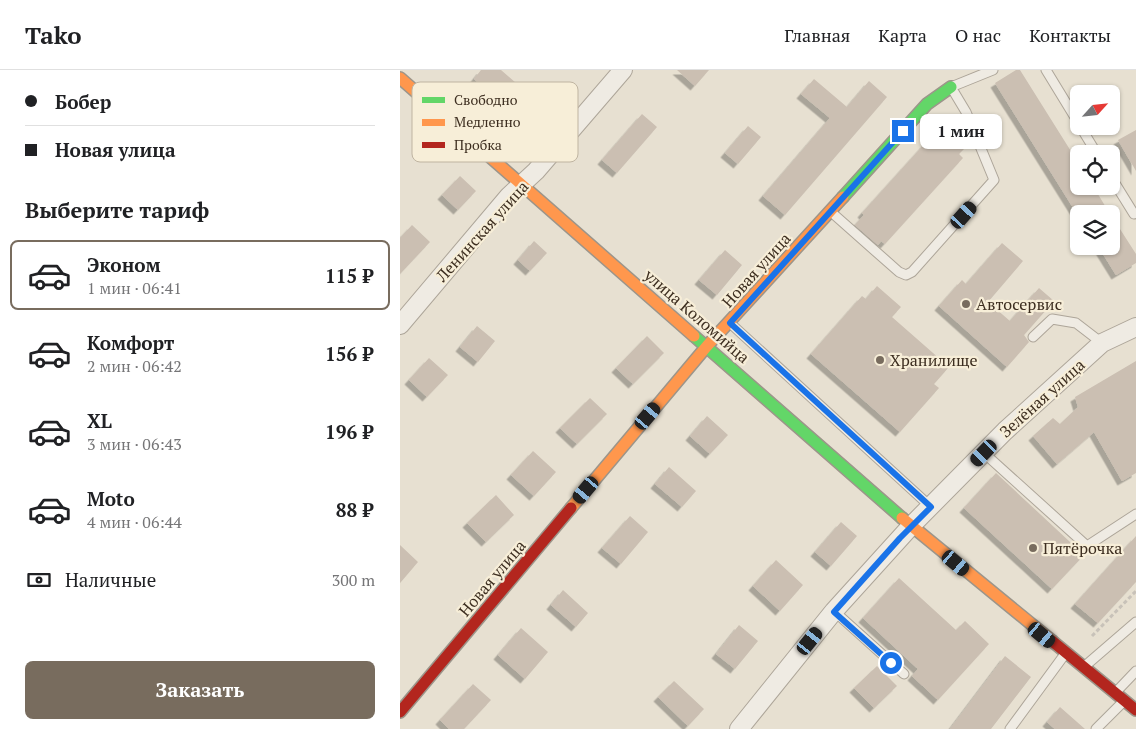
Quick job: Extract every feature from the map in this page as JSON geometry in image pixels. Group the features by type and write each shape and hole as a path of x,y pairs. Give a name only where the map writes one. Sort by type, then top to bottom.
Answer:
{"main road":[{"name":"улица Коломийца","path":"400,78 412,89"},
{"name":"Новая улица","path":"400,712 708,346 927,104 951,87"},
{"name":"улица Коломийца","path":"495,162 708,346 911,526 1065,654 1136,710"}],"street":[{"name":"Ленинская улица","path":"578,122 623,70"},
{"name":"Ленинская улица","path":"400,325 509,196 544,162"},
{"name":"Зелёная улица","path":"739,729 834,612 911,526 1005,431 1102,343 1136,326"}],"lane":[{"path":"830,212 899,272 906,275 912,272 994,180 966,112 951,87 993,70"},
{"path":"1046,70 1070,110"},
{"path":"1120,191 1135,215"},
{"path":"1033,337 1052,319 1076,323 1102,343"},
{"path":"730,323 931,507"},
{"path":"984,453 1086,546 1136,514"},
{"path":"834,612 904,674"},
{"path":"1083,668 1136,622"},
{"path":"1010,729 1065,654"},
{"path":"1115,693 1136,671"},
{"path":"1096,729 1124,700"}],"path":[{"path":"1092,636 1136,591"}],"building":[{"path":"481,70 501,70 515,82 477,82 474,79"},
{"path":"677,70 709,70 695,86"},
{"path":"1016,70 1020,70 1070,150 1070,195 1098,195 1105,205 1071,205 995,83"},
{"path":"814,79 847,107 869,81 887,97 785,215 763,196 830,118 801,94"},
{"path":"642,114 657,127 617,173 602,160"},
{"path":"748,126 761,137 738,164 725,153"},
{"path":"942,129 964,149 959,154 963,158 885,244 881,241 878,245 855,225 864,215 862,213 929,139 931,141"},
{"path":"1136,130 1136,171 1118,140"},
{"path":"460,176 476,191 458,210 442,195"},
{"path":"412,225 430,242 400,274 400,238"},
{"path":"1120,229 1136,254 1136,263 1116,275 1104,255 1120,255"},
{"path":"534,241 547,253 530,271 518,260"},
{"name":"Автосервис","path":"1002,243 1023,261 988,302 1010,321 1039,288 1054,301 1024,335 1029,342 1007,367 939,306 962,280 966,284"},
{"path":"725,250 742,265 717,295 699,280"},
{"name":"Хранилище","path":"877,286 901,307 892,317 949,367 934,384 939,388 900,432 811,354 862,296 866,299"},
{"path":"477,326 495,341 478,362 460,347"},
{"path":"647,336 664,353 633,384 616,368"},
{"path":"429,358 448,375 427,397 409,380"},
{"path":"1136,361 1136,473 1122,481 1094,432 1057,464 1033,436 1053,418 1060,424 1078,407 1075,397"},
{"path":"590,398 607,414 577,444 560,428"},
{"path":"707,416 728,435 710,454 690,436"},
{"path":"533,451 556,472 534,496 511,475"},
{"path":"669,467 696,491 682,507 655,484"},
{"path":"996,473 1084,555 1052,589 964,508"},
{"path":"496,495 514,515 486,542 467,523"},
{"path":"630,516 648,532 621,564 602,548"},
{"path":"841,522 857,536 831,566 815,552"},
{"path":"1136,536 1136,582 1098,623 1075,604"},
{"path":"400,545 418,562 400,583"},
{"path":"776,560 803,585 780,611 753,586"},
{"path":"899,578 956,630 965,621 989,644 938,700 912,676 918,669 863,618"},
{"path":"563,590 588,613 576,627 551,605"},
{"path":"739,625 758,641 735,669 716,654"},
{"path":"521,628 548,652 525,679 498,655"},
{"path":"1005,656 1031,677 991,729 950,729"},
{"path":"877,666 897,686 874,708 854,688"},
{"path":"674,681 704,709 688,726 658,697"},
{"path":"473,684 491,700 464,729 449,729 440,720"},
{"path":"1060,707 1085,729 1055,729 1047,722"}],"traffic: fast":[{"path":"843,197 927,104 951,87"},
{"path":"694,336 902,518"}],"traffic: slow":[{"path":"400,78 412,89"},
{"path":"496,162 694,336"},
{"path":"571,508 707,346 843,197"},
{"path":"902,518 1052,641"}],"traffic: jam":[{"path":"400,712 571,508"},
{"path":"1052,641 1136,710"}],"place":[{"name":"Автосервис","path":"966,304"},
{"name":"Хранилище","path":"880,360"},
{"name":"Пятёрочка","path":"1033,548"}],"route":[{"path":"891,663 834,612 911,526 931,507 730,323 903,131"}]}
